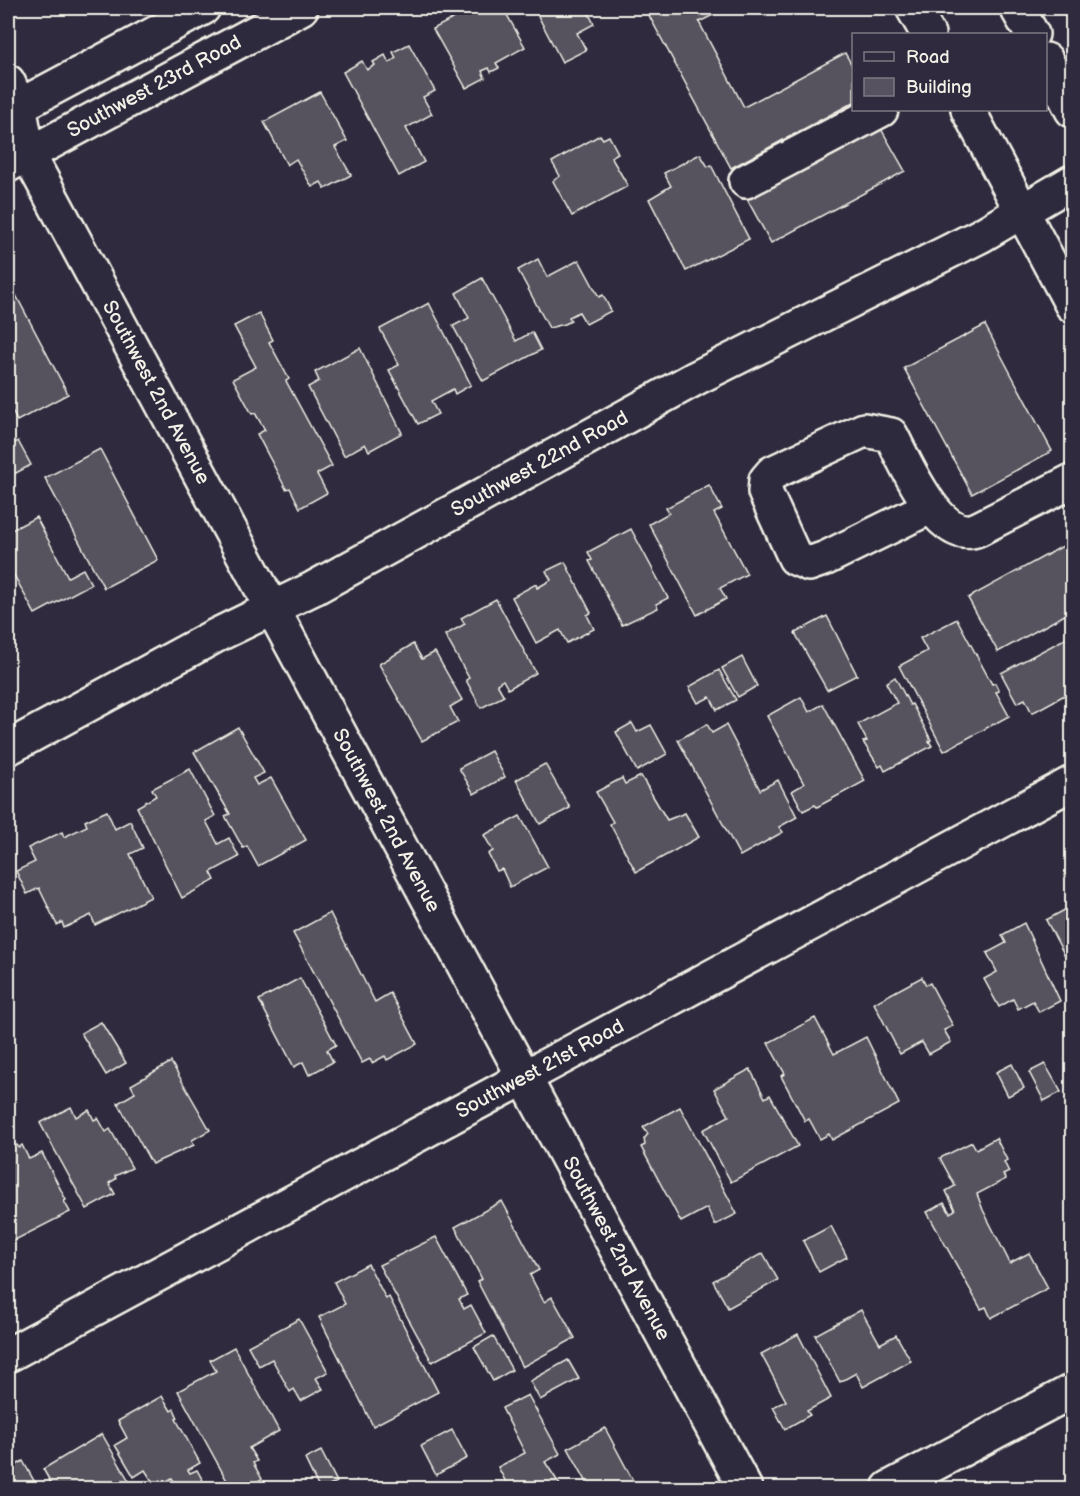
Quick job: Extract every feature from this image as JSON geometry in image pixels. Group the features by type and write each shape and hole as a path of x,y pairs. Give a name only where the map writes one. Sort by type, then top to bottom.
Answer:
{"street":[{"path":"12,99 203,8"},
{"name":"Southwest 23rd Road","path":"14,153 301,8"},
{"path":"913,8 927,33"},
{"path":"1017,8 1031,33"},
{"path":"1047,62 1072,110"},
{"name":"Southwest 2nd Avenue","path":"12,99 14,153 273,609 745,1488"},
{"path":"746,181 879,111"},
{"path":"969,111 1072,305"},
{"name":"Southwest 22nd Road","path":"8,748 213,638 273,609 696,378 825,316 1023,213 1072,182"},
{"path":"930,507 826,558 809,564 795,558 765,492 765,480 772,473 864,430 891,435 930,507 949,525 972,531 1072,481"},
{"name":"Southwest 21st Road","path":"8,1355 1072,783"},
{"path":"889,1488 1072,1391"}],"building":[{"path":"473,8 503,8 525,47 496,63 499,68 491,72 489,68 482,71 485,78 466,88 433,29"},
{"path":"534,8 586,8 594,24 577,33 586,50 562,62"},
{"path":"645,8 727,8 699,22 744,107 845,53 852,65 852,103 731,168"},
{"path":"409,44 435,91 423,97 432,114 406,128 424,162 399,176 343,72 362,61 367,70 375,65 373,62 385,55 389,63 396,58 393,52"},
{"path":"320,92 347,141 335,147 351,175 325,189 321,182 312,187 296,159 287,165 264,122"},
{"path":"880,127 905,171 771,243 747,199"},
{"path":"600,135 603,139 609,136 618,153 611,157 628,186 572,216 553,181 560,176 552,162"},
{"path":"700,154 708,167 711,165 749,239 686,271 649,199 671,186 664,173"},
{"path":"538,259 547,277 579,260 599,297 603,295 611,311 586,324 579,312 569,317 571,321 549,328 518,270"},
{"path":"482,278 516,341 532,332 541,350 483,381 453,326 469,318 456,293"},
{"path":"8,280 68,394 17,421 8,402"},
{"path":"429,303 471,385 455,394 453,389 431,401 438,414 418,424 389,370 399,365 380,329"},
{"path":"259,313 273,340 269,342 289,379 286,381 332,466 317,474 327,493 300,508 290,488 286,489 257,434 265,430 255,413 252,414 233,379 256,367 234,326"},
{"path":"985,325 1052,451 972,494 904,368"},
{"path":"360,348 402,433 369,451 365,444 344,456 308,387 319,381 315,372"},
{"path":"18,441 31,465 14,474 8,464 8,447"},
{"path":"100,449 158,560 104,588 45,478"},
{"path":"709,485 722,509 714,513 747,574 720,588 726,599 697,615 649,524 669,513 666,508"},
{"path":"36,517 68,577 83,569 91,584 35,614 8,564 8,532"},
{"path":"631,529 668,598 656,604 658,608 622,625 589,561 592,560 588,552"},
{"path":"1072,541 1072,611 998,652 968,598"},
{"path":"565,562 591,613 587,615 594,629 567,643 560,630 536,643 512,597 536,584 537,588 551,580 546,571"},
{"path":"8,598 14,610 8,613"},
{"path":"496,599 536,673 508,689 503,680 497,684 504,696 481,708 466,680 469,678 445,635 465,624 461,618"},
{"path":"827,616 857,675 827,690 795,633"},
{"path":"957,619 992,684 995,683 999,691 996,692 1009,716 944,751 899,666 927,651 920,638"},
{"path":"1072,635 1072,691 1032,713 1025,699 1017,703 1001,673"},
{"path":"413,644 422,659 435,652 462,700 450,707 458,722 422,741 379,664"},
{"path":"742,657 757,686 738,697 722,668"},
{"path":"719,670 736,700 717,710 710,697 698,703 689,687"},
{"path":"895,677 910,705 912,704 932,746 885,771 882,765 879,767 863,742 867,741 858,724 897,703 886,683"},
{"path":"801,697 809,712 823,704 865,781 817,807 815,805 803,811 792,791 804,784 767,716"},
{"path":"632,723 637,732 651,725 667,754 637,771 616,732"},
{"path":"707,724 712,733 726,725 760,790 778,780 797,817 779,827 783,832 740,856 678,740"},
{"path":"238,727 264,773 253,778 257,785 271,778 306,840 258,866 247,846 243,848 225,816 230,814 194,752"},
{"path":"491,751 505,777 474,794 459,768"},
{"path":"545,764 570,808 540,824 516,780"},
{"path":"190,769 215,816 206,821 218,844 229,838 239,857 211,872 215,880 182,898 137,807 156,796 152,789"},
{"path":"641,776 667,820 685,813 699,837 636,872 596,792 622,778 625,784"},
{"path":"107,811 115,829 130,821 143,848 130,854 151,897 95,925 91,915 64,928 62,922 57,925 39,888 27,894 16,871 35,862 28,848 62,832 64,837 87,826 85,821"},
{"path":"520,816 548,867 510,887 502,869 497,871 488,854 493,851 484,835"},
{"path":"1072,906 1072,969 1046,920"},
{"path":"330,913 375,1002 390,993 417,1044 387,1060 385,1056 372,1063 370,1059 362,1063 293,933"},
{"path":"1024,923 1060,1001 1039,1012 1033,1001 1018,1009 1013,999 999,1007 984,979 997,972 987,953 1006,943 1002,935"},
{"path":"922,977 926,985 930,983 953,1026 944,1030 951,1042 929,1054 922,1042 900,1054 874,1003"},
{"path":"300,978 336,1045 327,1050 333,1062 309,1075 303,1062 294,1067 259,1000"},
{"path":"815,1018 834,1054 866,1037 899,1104 832,1140 829,1134 820,1139 809,1119 805,1121 781,1076 785,1074 768,1043"},
{"path":"101,1022 126,1063 106,1075 81,1033"},
{"path":"171,1062 210,1130 192,1140 194,1145 152,1164 118,1103 135,1093 131,1085"},
{"path":"1012,1064 1024,1088 1008,1096 996,1072"},
{"path":"1045,1064 1061,1092 1044,1101 1029,1072"},
{"path":"750,1069 765,1098 770,1095 798,1146 731,1182 703,1130 729,1116 714,1089"},
{"path":"71,1107 76,1117 89,1110 94,1120 98,1118 106,1132 110,1129 132,1168 115,1176 116,1179 109,1183 115,1194 87,1209 40,1123"},
{"path":"680,1107 737,1214 715,1225 707,1208 681,1222 641,1147 645,1145 644,1139 648,1134 643,1127"},
{"path":"996,1138 1007,1160 1004,1162 1009,1172 1003,1175 1006,1179 977,1194 1010,1263 1029,1253 1048,1288 991,1318 986,1307 981,1309 927,1212 944,1203 950,1213 955,1210 946,1191 955,1186 940,1158 972,1142 976,1149"},
{"path":"17,1145 19,1148 22,1145 29,1159 42,1153 70,1212 13,1241 8,1230 8,1149"},
{"path":"502,1201 539,1270 530,1275 544,1302 552,1297 575,1338 522,1367 477,1281 482,1279 455,1227"},
{"path":"831,1226 847,1257 819,1272 803,1241"},
{"path":"436,1237 467,1295 459,1299 464,1309 471,1305 486,1333 432,1362 379,1265"},
{"path":"763,1253 778,1280 728,1308 713,1281"},
{"path":"368,1264 386,1299 389,1297 438,1392 373,1426 319,1317 345,1304 334,1282"},
{"path":"861,1310 880,1344 896,1335 911,1361 863,1387 856,1373 840,1382 815,1335"},
{"path":"299,1319 328,1372 316,1378 323,1389 301,1401 294,1389 290,1392 272,1359 259,1366 248,1346"},
{"path":"798,1334 831,1398 807,1411 810,1415 785,1429 773,1407 786,1401 761,1354"},
{"path":"493,1336 512,1370 493,1381 474,1347"},
{"path":"234,1347 279,1431 249,1448 257,1461 253,1463 262,1479 244,1488 231,1488 178,1391 216,1371 210,1360"},
{"path":"568,1360 579,1379 540,1400 530,1381"},
{"path":"528,1395 560,1454 545,1462 562,1488 509,1488 498,1467 525,1453 502,1408"},
{"path":"162,1396 171,1411 174,1409 178,1418 176,1419 200,1463 188,1470 190,1473 197,1470 207,1488 171,1488 175,1483 172,1478 156,1487 145,1470 134,1477 115,1445 127,1438 118,1421"},
{"path":"605,1428 637,1488 590,1488 568,1448"},
{"path":"452,1430 467,1458 436,1475 421,1446"},
{"path":"102,1434 133,1488 54,1488 43,1469"},
{"path":"321,1451 337,1482 329,1486 330,1488 319,1488 305,1459"},
{"path":"23,1461 38,1488 8,1488 8,1470"}]}
